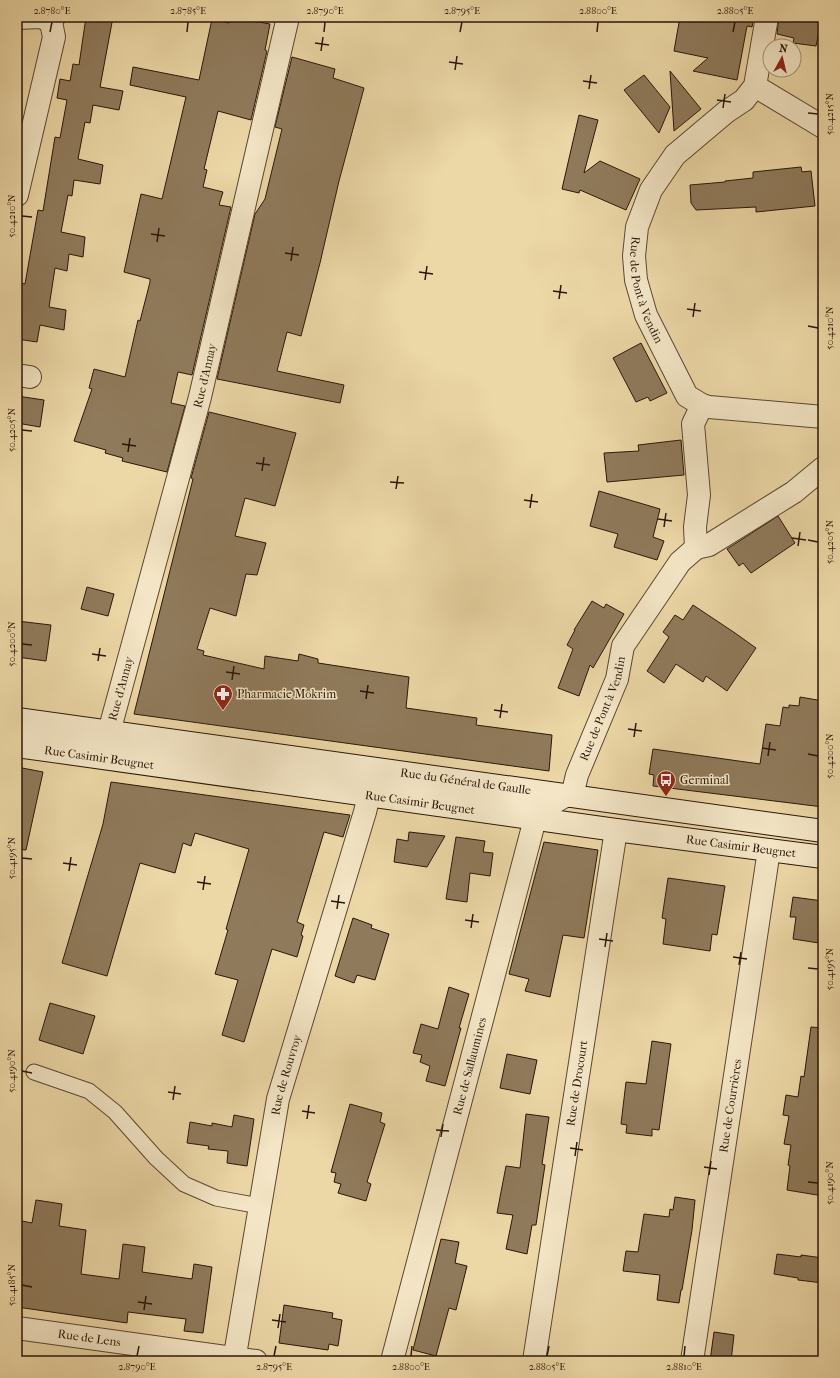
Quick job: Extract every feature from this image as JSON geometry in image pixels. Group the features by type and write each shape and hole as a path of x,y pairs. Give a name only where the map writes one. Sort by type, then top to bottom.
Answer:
{"street":[{"path":"17,18 41,17 52,20 54,37 17,195"},
{"name":"Rue d'Annay","path":"109,732 200,397 288,17"},
{"path":"767,17 755,86 823,127"},
{"name":"Rue de Pont à Vendin","path":"755,86 744,100 726,112 675,155 651,190 638,227 634,256 636,280 646,315 687,396 702,405 709,407 823,417"},
{"path":"696,548 695,527 699,495 693,424 702,405"},
{"name":"Rue de Pont à Vendin","path":"572,796 577,775 617,679 623,646 680,562 696,548 709,545 794,492 823,468"},
{"path":"17,719 109,732"},
{"name":"Rue du Général de Gaulle","path":"109,732 823,831"},
{"name":"Rue Casimir Beugnet","path":"17,746 616,830 823,857"},
{"name":"Rue de Rouvroy","path":"235,1360 278,1099 369,795"},
{"name":"Rue de Sallaumines","path":"392,1361 536,818"},
{"name":"Rue de Drocourt","path":"534,1361 616,830"},
{"name":"Rue de Courrières","path":"692,1361 769,850"},
{"name":"Rue de Lens","path":"17,1328 235,1360 256,1361"}],"lane":[{"path":"17,734 555,806 572,796"},
{"path":"34,1072 89,1092 115,1112 156,1158 184,1184 216,1198 260,1206"}],"building":[{"path":"86,17 113,17 100,87 123,91 119,110 93,105 90,123 85,122 78,159 103,165 100,184 74,180 72,196 68,195 61,232 85,237 83,257 69,254 67,271 55,268 49,307 66,310 64,330 40,325 37,342 17,339 17,305 21,283 25,284 38,210 43,211 55,137 60,138 67,100 57,98 60,79 70,81 73,64 79,65"},
{"path":"231,17 270,24 265,50 267,51 251,120 218,111 204,169 207,170 203,187 223,192 219,205 231,207 192,375 178,372 171,403 185,406 167,472 122,461 123,458 105,453 106,450 74,441 92,389 89,388 94,369 125,377 138,320 140,321 150,279 124,272 141,194 162,199 186,97 130,85 133,67 199,80 212,19 229,23"},
{"path":"680,17 754,17 752,27 747,26 737,80 693,71 708,58 674,51"},
{"path":"779,17 822,17 816,46 802,44 802,38 794,38 777,34"},
{"path":"292,57 335,69 333,78 364,88 339,181 301,336 287,332 277,371 344,385 340,403 217,379 255,214 265,199 282,129 275,127"},
{"path":"670,71 701,109 674,131"},
{"path":"644,75 670,107 659,133 624,90"},
{"path":"579,115 598,120 584,173 600,161 640,179 626,210 580,190 579,193 562,189"},
{"path":"801,167 802,172 811,171 815,206 756,212 756,207 696,210 691,203 690,185 753,178 753,172"},
{"path":"641,343 667,393 650,401 648,397 636,402 613,358"},
{"path":"17,396 44,400 40,427 17,423"},
{"path":"209,412 296,433 275,506 245,498 235,536 266,543 257,575 246,574 236,616 210,608 197,649 204,651 203,655 264,669 265,656 298,661 299,654 318,659 318,663 409,677 406,708 477,718 476,725 552,735 549,771 134,714 193,479 191,478"},
{"path":"681,440 684,475 607,482 604,453 639,451 638,445"},
{"path":"599,491 660,509 653,537 664,541 657,560 614,547 618,534 590,526"},
{"path":"778,516 795,543 751,573 743,563 739,566 727,549"},
{"path":"87,587 114,594 108,616 81,609"},
{"path":"592,601 604,608 606,604 624,614 593,668 590,665 579,696 558,688 573,649 567,645 574,630"},
{"path":"693,605 756,648 727,691 706,676 703,682 676,664 664,683 647,671 669,637 663,632 675,615 683,620"},
{"path":"17,621 51,625 46,661 17,657"},
{"path":"800,697 823,701 823,807 653,786 654,775 649,774 653,749 760,764 766,724 780,726 783,707 789,708 789,705 799,706"},
{"path":"17,767 43,772 26,850 17,849"},
{"path":"111,782 350,815 343,837 324,832 297,922 304,925 301,935 303,936 297,957 272,949 244,1042 222,1035 238,980 215,974 249,849 195,833 191,846 183,843 175,873 140,863 107,976 62,963 103,824"},
{"path":"409,832 445,836 427,867 394,862 397,839 408,841"},
{"path":"456,837 485,841 483,852 493,853 490,876 470,873 467,902 446,899"},
{"path":"544,842 598,850 584,938 563,935 550,997 525,991 529,979 509,974"},
{"path":"668,878 725,886 717,935 712,934 710,951 663,944 666,919 662,918"},
{"path":"793,897 823,901 823,921 819,943 793,939 796,917 790,917"},
{"path":"353,918 372,925 371,928 389,934 375,980 357,975 354,983 335,976"},
{"path":"449,987 469,994 445,1086 426,1081 430,1066 420,1062 422,1055 413,1053 421,1024 438,1029"},
{"path":"50,1003 95,1016 83,1054 39,1040"},
{"path":"811,1027 823,1028 823,1135 818,1172 823,1172 823,1196 787,1190 790,1166 788,1165 791,1145 784,1144 789,1116 783,1115 786,1095 798,1097 801,1076 804,1077"},
{"path":"652,1041 671,1044 659,1130 652,1129 652,1136 626,1133 627,1125 621,1124 626,1082 646,1084"},
{"path":"507,1054 537,1060 530,1094 500,1088"},
{"path":"350,1104 382,1113 380,1122 385,1124 367,1182 371,1184 366,1201 338,1193 341,1184 334,1182 336,1173 331,1172"},
{"path":"526,1114 549,1117 542,1164 545,1165 536,1225 532,1225 527,1254 506,1249 513,1215 497,1213 506,1166 520,1168"},
{"path":"234,1115 254,1119 247,1166 227,1163 228,1151 208,1149 209,1146 187,1143 190,1122 212,1126 212,1123 232,1127"},
{"path":"675,1197 695,1200 692,1230 679,1303 657,1300 660,1275 623,1271 626,1251 638,1252 644,1214 669,1217 670,1209 673,1210"},
{"path":"36,1200 62,1204 59,1226 86,1230 81,1274 119,1279 123,1244 145,1247 142,1272 192,1279 194,1264 212,1267 203,1333 184,1331 186,1319 128,1312 127,1323 17,1307 17,1220 32,1223"},
{"path":"441,1239 459,1242 455,1263 467,1266 456,1310 449,1308 436,1356 413,1350"},
{"path":"777,1254 823,1258 823,1283 798,1280 798,1278 774,1274"},
{"path":"284,1305 333,1313 332,1318 342,1320 338,1346 329,1344 328,1350 279,1343"},
{"path":"714,1332 734,1335 731,1361 710,1361"}],"place":[{"name":"Pharmacie Mokrim","path":"223,711"},
{"name":"Germinal","path":"666,797"}]}
